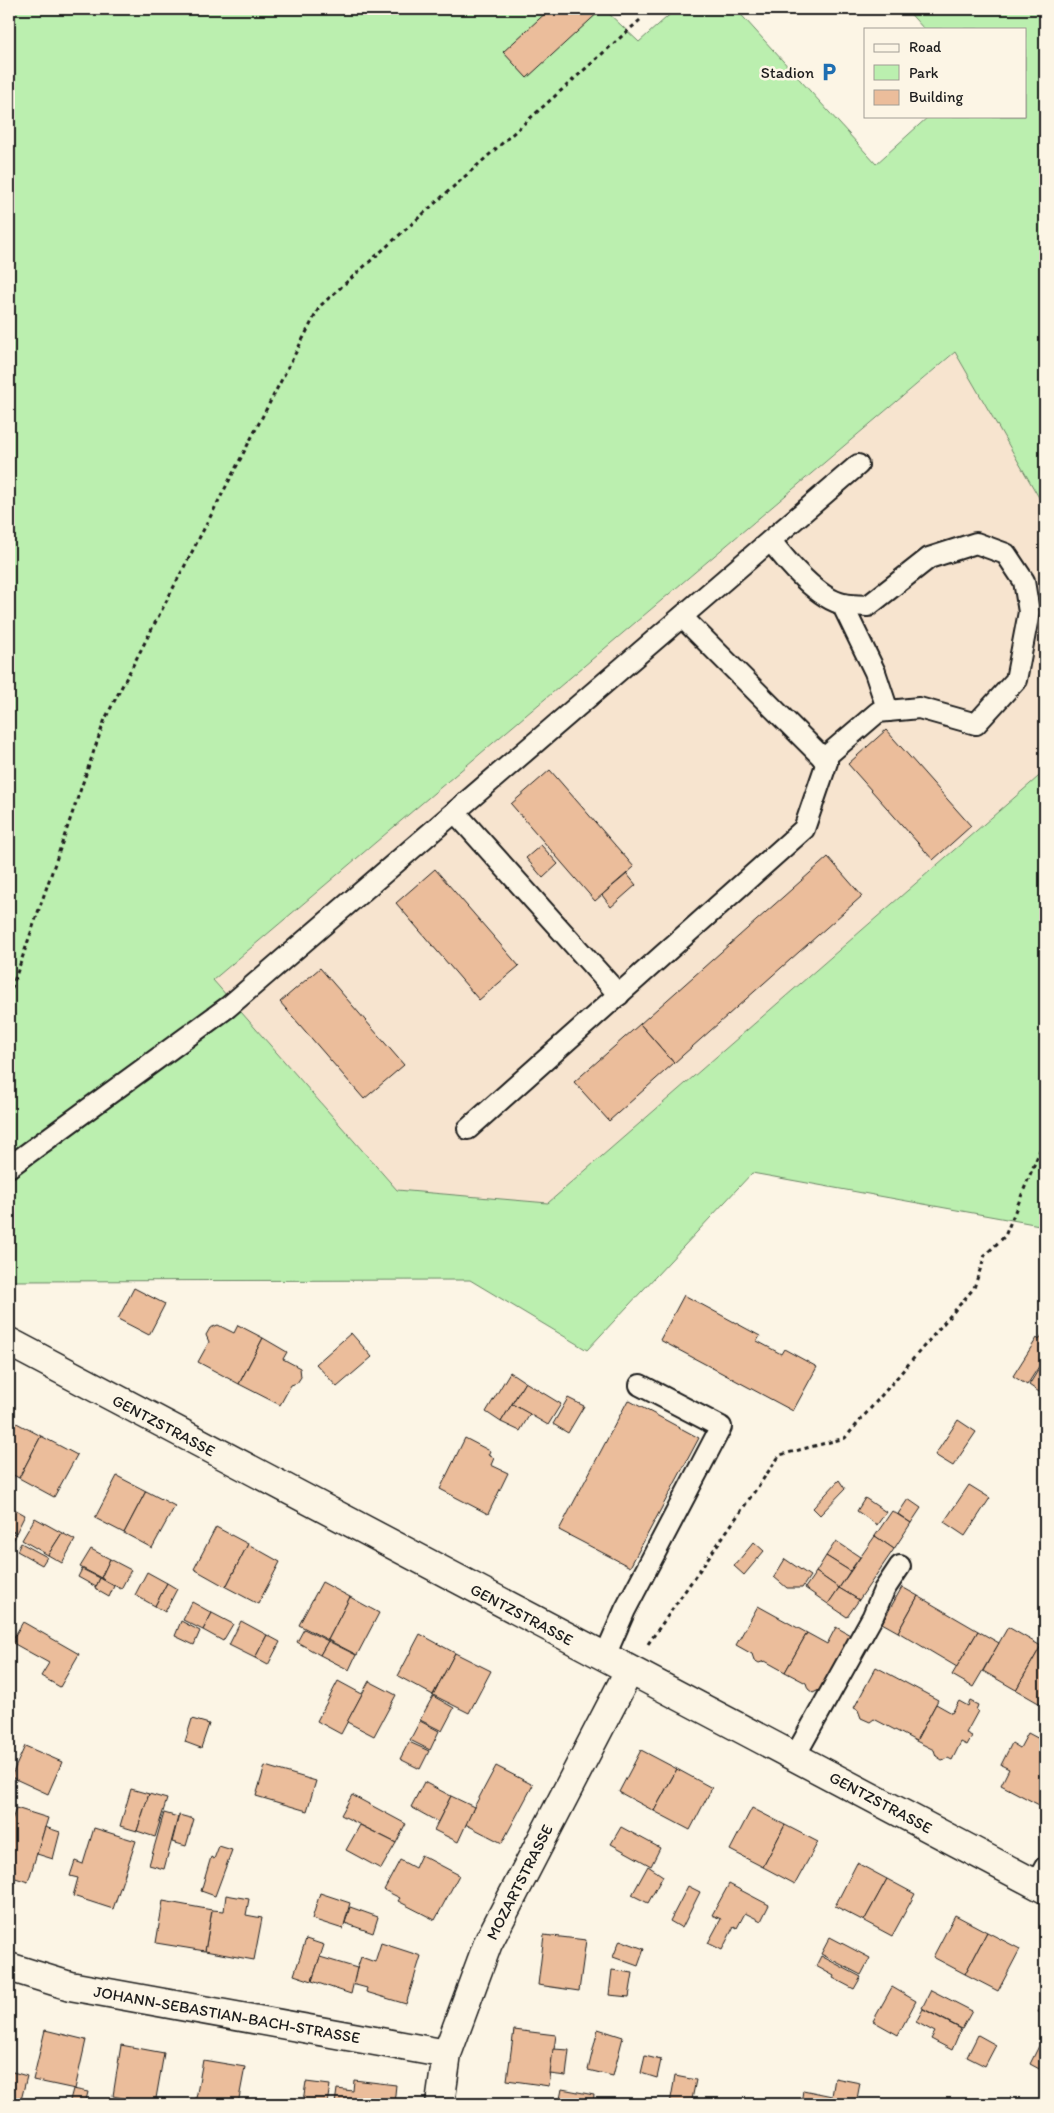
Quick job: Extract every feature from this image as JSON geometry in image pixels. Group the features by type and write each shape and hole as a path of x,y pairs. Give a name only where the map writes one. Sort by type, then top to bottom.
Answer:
{"street":[{"name":"GENTZSTRASSE","path":"9,1342 604,1658 1042,1880"},
{"name":"MOZARTSTRASSE","path":"440,2104 447,2054 488,1943 629,1670"},
{"name":"JOHANN-SEBASTIAN-BACH-STRASSE","path":"9,1967 70,1986 447,2054"}],"lane":[{"path":"9,1167 228,1007 858,465"},
{"path":"771,541 784,558 821,593 842,604 868,606 929,558 976,543 1006,554 1024,581 1029,612 1016,680 976,724 919,708 878,712 823,759"},
{"path":"842,604 875,672 888,711"},
{"path":"468,1129 804,829 827,762 682,617"},
{"path":"455,812 619,995"},
{"path":"604,1658 625,1610 721,1427 640,1385"},
{"path":"795,1756 873,1616 884,1590 900,1566"}],"path":[{"path":"9,996 105,719 320,306 640,20"},
{"path":"629,1670 780,1455 845,1438 974,1288 985,1255 1005,1236 1045,1138"}],"shaded area":[{"path":"956,352 1045,508 1045,771 549,1203 397,1190 213,980"}],"green space":[{"path":"9,9 608,9 606,11 639,42 676,9 736,9 876,164 927,118 1026,118 1026,28 923,28 906,9 1045,9 1045,508 955,352 213,980 397,1190 548,1203 1045,771 1045,1226 752,1173 587,1350 470,1280 9,1281"}],"building":[{"path":"550,9 602,9 527,78 503,52"},
{"path":"886,730 971,826 933,860 848,764"},
{"path":"550,770 634,867 595,901 511,804"},
{"path":"541,845 558,864 543,878 526,858"},
{"path":"828,857 862,896 674,1063 640,1024"},
{"path":"435,869 519,966 479,1000 396,903"},
{"path":"627,874 636,885 611,907 602,895"},
{"path":"320,968 404,1065 364,1099 280,1002"},
{"path":"640,1024 674,1063 609,1121 574,1082"},
{"path":"134,1288 165,1304 149,1335 118,1319"},
{"path":"684,1295 760,1336 757,1341 781,1354 784,1349 817,1367 793,1411 660,1340"},
{"path":"218,1325 234,1333 238,1325 263,1338 239,1384 198,1362 209,1342 206,1335 210,1328"},
{"path":"351,1333 372,1357 337,1387 316,1364"},
{"path":"1043,1334 1045,1336 1045,1357 1027,1385 1013,1376 1037,1338 1039,1340"},
{"path":"263,1338 287,1352 283,1359 300,1368 301,1377 297,1383 291,1385 280,1405 239,1384"},
{"path":"1045,1359 1045,1396 1029,1385"},
{"path":"510,1372 525,1382 501,1422 486,1412"},
{"path":"525,1382 561,1404 548,1425 512,1404"},
{"path":"568,1398 584,1406 568,1433 553,1424"},
{"path":"628,1400 699,1438 630,1567 559,1530"},
{"path":"512,1404 530,1414 520,1431 501,1422"},
{"path":"9,1419 41,1436 19,1478 9,1473"},
{"path":"958,1420 976,1432 953,1466 935,1455"},
{"path":"41,1436 77,1455 54,1497 19,1478"},
{"path":"465,1438 490,1451 488,1455 494,1458 491,1465 508,1473 488,1514 440,1489"},
{"path":"117,1476 146,1491 124,1533 95,1518"},
{"path":"839,1480 845,1489 820,1515 813,1508"},
{"path":"969,1485 990,1498 965,1536 944,1522"},
{"path":"146,1491 175,1506 152,1548 124,1533"},
{"path":"865,1498 886,1512 877,1525 857,1511"},
{"path":"908,1499 921,1508 911,1523 898,1514"},
{"path":"9,1506 25,1515 16,1533 9,1529"},
{"path":"892,1511 911,1523 894,1549 875,1536"},
{"path":"35,1518 62,1533 48,1555 22,1540"},
{"path":"216,1527 248,1544 226,1587 194,1569"},
{"path":"9,1531 16,1535 9,1549"},
{"path":"62,1533 75,1540 62,1563 48,1555"},
{"path":"875,1536 894,1549 859,1600 839,1588"},
{"path":"836,1541 860,1557 850,1571 826,1556"},
{"path":"754,1542 764,1551 744,1575 734,1566"},
{"path":"21,1543 47,1557 42,1565 17,1551"},
{"path":"248,1544 280,1562 258,1604 226,1587"},
{"path":"91,1549 110,1559 101,1578 80,1567"},
{"path":"826,1556 850,1571 839,1588 816,1572"},
{"path":"110,1559 131,1570 121,1589 101,1578"},
{"path":"785,1559 810,1576 802,1588 787,1588 774,1577"},
{"path":"82,1569 100,1578 96,1587 78,1577"},
{"path":"147,1572 167,1583 155,1606 135,1595"},
{"path":"816,1572 839,1588 828,1604 805,1588"},
{"path":"100,1578 114,1586 109,1597 95,1589"},
{"path":"322,1582 350,1597 328,1640 299,1625"},
{"path":"167,1583 177,1589 165,1612 155,1606"},
{"path":"902,1587 918,1596 898,1632 882,1623"},
{"path":"839,1588 859,1600 847,1617 828,1604"},
{"path":"918,1596 978,1631 957,1667 898,1632"},
{"path":"350,1597 379,1613 357,1655 328,1640"},
{"path":"192,1602 212,1613 203,1630 183,1620"},
{"path":"758,1606 807,1633 785,1672 765,1661 759,1663 754,1660 752,1654 736,1645"},
{"path":"212,1613 233,1624 223,1641 203,1630"},
{"path":"181,1621 200,1631 194,1645 175,1636"},
{"path":"241,1621 267,1635 255,1658 229,1645"},
{"path":"23,1622 79,1654 60,1687 41,1676 49,1663 11,1642"},
{"path":"836,1627 852,1636 822,1692 819,1690 813,1693 808,1689 806,1683 785,1672 807,1633 827,1644"},
{"path":"1008,1627 1041,1646 1016,1690 983,1671"},
{"path":"304,1629 328,1641 320,1655 297,1642"},
{"path":"978,1631 999,1643 973,1687 952,1675"},
{"path":"420,1634 455,1653 433,1695 398,1676"},
{"path":"267,1635 280,1642 268,1665 255,1658"},
{"path":"328,1641 356,1655 349,1670 320,1655"},
{"path":"1041,1646 1045,1649 1045,1699 1042,1705 1016,1690"},
{"path":"455,1653 491,1671 469,1713 433,1695"},
{"path":"876,1667 938,1700 916,1741 874,1719 870,1722 861,1718 858,1710 854,1708"},
{"path":"338,1681 362,1694 341,1734 317,1721"},
{"path":"369,1681 396,1695 374,1736 347,1722"},
{"path":"433,1696 454,1708 442,1731 420,1720"},
{"path":"959,1701 968,1706 970,1701 978,1705 976,1710 978,1711 966,1733 972,1736 967,1745 961,1742 952,1760 948,1758 942,1760 936,1756 934,1750 916,1741 936,1704 952,1713"},
{"path":"192,1719 209,1724 201,1748 185,1742"},
{"path":"420,1721 439,1731 430,1750 410,1740"},
{"path":"1028,1733 1045,1742 1045,1799 1041,1806 1001,1785 1009,1769 1001,1765 1012,1743 1020,1748"},
{"path":"409,1742 429,1751 420,1769 400,1759"},
{"path":"25,1746 62,1762 48,1794 11,1777"},
{"path":"641,1750 677,1769 654,1811 619,1792"},
{"path":"265,1766 316,1781 307,1811 256,1796"},
{"path":"496,1766 533,1785 502,1843 465,1824"},
{"path":"677,1769 712,1788 690,1830 654,1811"},
{"path":"424,1782 451,1796 438,1822 411,1807"},
{"path":"131,1789 149,1794 137,1831 120,1826"},
{"path":"149,1794 167,1799 155,1837 137,1831"},
{"path":"352,1795 406,1824 396,1843 341,1815"},
{"path":"451,1796 474,1807 458,1842 434,1830"},
{"path":"16,1808 48,1818 28,1882 9,1876 9,1823 11,1823"},
{"path":"752,1808 785,1825 763,1867 730,1850"},
{"path":"164,1813 178,1817 164,1869 149,1865"},
{"path":"179,1815 194,1819 186,1846 172,1842"},
{"path":"360,1825 396,1843 381,1869 346,1850"},
{"path":"785,1825 818,1842 795,1884 763,1867"},
{"path":"45,1827 60,1832 53,1859 37,1854"},
{"path":"621,1827 660,1848 651,1866 611,1844"},
{"path":"94,1828 136,1841 113,1909 73,1896 78,1878 70,1876 75,1861 83,1864"},
{"path":"219,1846 232,1850 215,1896 201,1891 211,1857 214,1859"},
{"path":"421,1855 459,1875 435,1920 398,1901 400,1898 384,1890 400,1860 415,1868"},
{"path":"857,1863 887,1879 864,1921 835,1906"},
{"path":"648,1866 663,1876 648,1903 632,1895"},
{"path":"887,1879 915,1894 892,1936 864,1921"},
{"path":"729,1884 769,1905 761,1921 745,1913 737,1928 734,1926 722,1950 708,1943 721,1919 712,1915"},
{"path":"688,1886 700,1892 682,1928 670,1921"},
{"path":"320,1893 350,1903 343,1929 312,1919"},
{"path":"226,1895 249,1899 246,1915 262,1918 254,1960 205,1951 212,1910 224,1911"},
{"path":"163,1901 212,1910 205,1951 156,1943"},
{"path":"350,1907 378,1917 373,1933 345,1923"},
{"path":"955,1915 987,1932 965,1974 933,1957"},
{"path":"987,1932 1020,1949 998,1991 965,1974"},
{"path":"544,1935 586,1940 579,1991 538,1985"},
{"path":"830,1937 870,1958 861,1975 821,1954"},
{"path":"306,1939 324,1945 312,1981 294,1975"},
{"path":"620,1940 644,1949 638,1966 613,1957"},
{"path":"381,1943 421,1956 406,2004 366,1992 367,1988 352,1984 361,1957 375,1962"},
{"path":"821,1956 861,1977 854,1989 816,1966"},
{"path":"320,1957 357,1968 351,1994 312,1981"},
{"path":"612,1970 633,1973 629,1997 609,1995"},
{"path":"892,1987 916,2001 898,2035 873,2021"},
{"path":"931,1990 972,2011 962,2029 922,2008"},
{"path":"1045,1998 1045,2016 1038,2012"},
{"path":"923,2009 961,2029 952,2050 931,2039 935,2032 916,2022"},
{"path":"598,2029 623,2037 613,2076 588,2070"},
{"path":"45,2030 86,2040 75,2089 33,2080"},
{"path":"514,2030 556,2035 549,2086 507,2080"},
{"path":"978,2035 996,2045 985,2066 967,2057"},
{"path":"121,2045 164,2053 155,2104 113,2096"},
{"path":"1039,2046 1045,2049 1045,2072 1030,2064"},
{"path":"553,2049 569,2050 566,2076 550,2074"},
{"path":"645,2056 661,2060 657,2078 641,2073"},
{"path":"203,2060 245,2067 238,2104 195,2104"},
{"path":"9,2071 27,2076 20,2104 9,2104"},
{"path":"675,2076 696,2080 691,2104 670,2104"},
{"path":"835,2078 860,2083 856,2104 801,2104 803,2090 832,2096"},
{"path":"354,2080 396,2085 394,2104 335,2104 337,2089 353,2091"},
{"path":"306,2082 330,2085 327,2104 303,2101"},
{"path":"73,2089 88,2092 85,2104 69,2104"},
{"path":"562,2089 594,2095 593,2104 559,2104"}],"place":[{"name":"Stadion","path":"829,72"}]}
